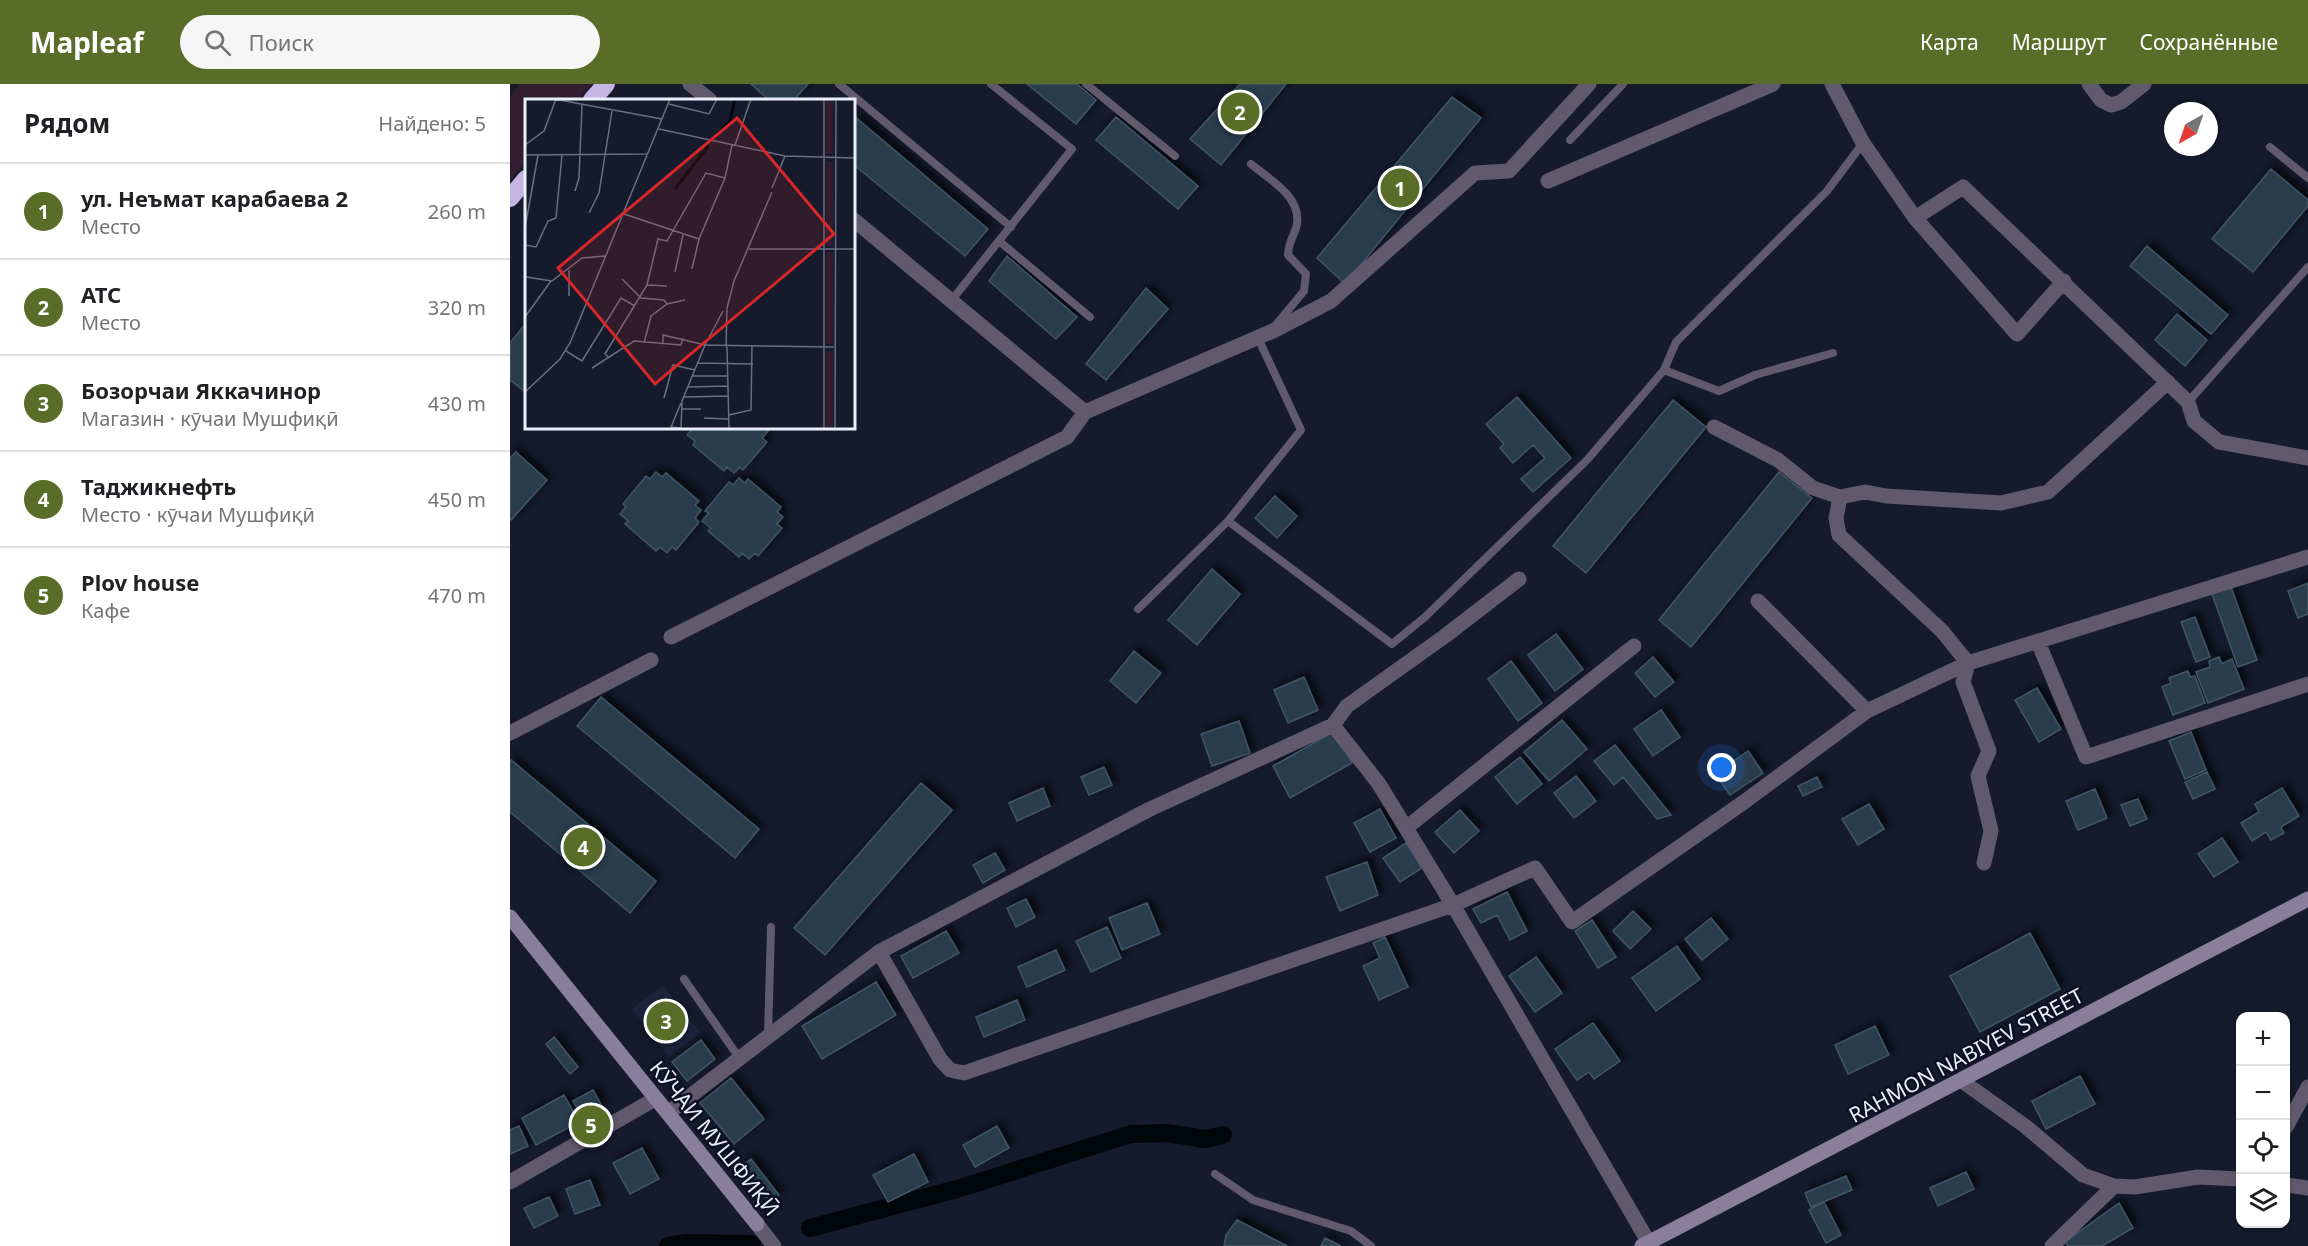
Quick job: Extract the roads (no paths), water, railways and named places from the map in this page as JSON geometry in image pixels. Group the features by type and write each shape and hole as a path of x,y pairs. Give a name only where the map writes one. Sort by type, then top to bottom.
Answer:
{"highway":[{"path":"593,99 606,84"},
{"path":"510,198 525,179"}],"street":[{"path":"690,84 709,99"},
{"path":"671,637 1067,437 1084,412 1258,338 1331,301 1475,173 1509,171 1589,84"},
{"path":"1548,181 1773,84"},
{"path":"1832,84 1863,143 1915,218 2017,334 2064,280"},
{"path":"2089,84 2101,100 2111,105 2121,102 2144,84"},
{"path":"1915,218 1963,187 2064,280 2168,382 2188,402 2194,421 2218,442 2308,458"},
{"path":"855,221 1084,412"},
{"path":"1714,427 1778,460 1813,488 1840,497 1865,492 1886,496 2001,503 2048,492 2168,382"},
{"path":"1840,497 1836,518 1839,535 1942,631 1968,663"},
{"path":"879,952 940,1059 950,1070 964,1073 1453,905 1535,868 1572,922 1867,711 1968,663 2308,557"},
{"path":"668,1113 879,952 1148,810 1333,725 1347,706 1445,636 1519,579"},
{"path":"1758,601 1793,633 1854,700 1867,711"},
{"path":"2038,642 2086,758 2308,684"},
{"path":"1406,828 1634,646"},
{"path":"510,733 651,660"},
{"path":"1968,663 1962,682 1989,751 1978,776 1992,831 1984,863"},
{"path":"1333,725 1379,784 1453,905 1646,1244"},
{"name":"RAHMON NABIYEV STREET","path":"1646,1244 2308,899"},
{"name":"КӮЧАИ МУШФИҚӢ","path":"510,917 774,1246"},
{"path":"1962,1081 2025,1126 2083,1175 2114,1186 2135,1187 2198,1177 2236,1179"},
{"path":"2290,1120 2308,1086"},
{"path":"510,1182 655,1099"},
{"path":"2052,1246 2114,1186"},
{"path":"2290,1186 2308,1188"}],"lane":[{"path":"839,84 1011,227"},
{"path":"951,301 1072,149 991,84"},
{"path":"1086,84 1175,156"},
{"path":"1570,140 1623,84"},
{"path":"1228,521 1392,644 1425,617 1587,460 1664,370 1677,342 1827,191 1863,143"},
{"path":"2270,147 2308,178"},
{"path":"1251,164 1293,200 1298,210 1297,227 1288,241 1288,255 1306,274 1304,291 1274,326 1273,331"},
{"path":"999,241 1090,317"},
{"path":"2188,402 2308,267"},
{"path":"1138,609 1228,521 1301,430 1258,338"},
{"path":"1664,370 1719,391 1755,375 1833,352"},
{"path":"768,1037 771,927"},
{"path":"684,979 740,1059"},
{"path":"1215,1174 1253,1200 1351,1231 1371,1246"}],"waterway":[{"path":"810,1228 957,1189 1131,1134 1168,1133 1205,1139 1223,1135"},
{"path":"668,1246 686,1243 752,1244"}],"place":[{"name":"АТС","path":"1240,112"},
{"name":"ул. Неъмат карабаева 2","path":"1400,188"},
{"name":"Таджикнефть","path":"583,847"},
{"name":"Бозорчаи Яккачинор","path":"666,1021"},
{"name":"Plov house","path":"591,1125"}]}
